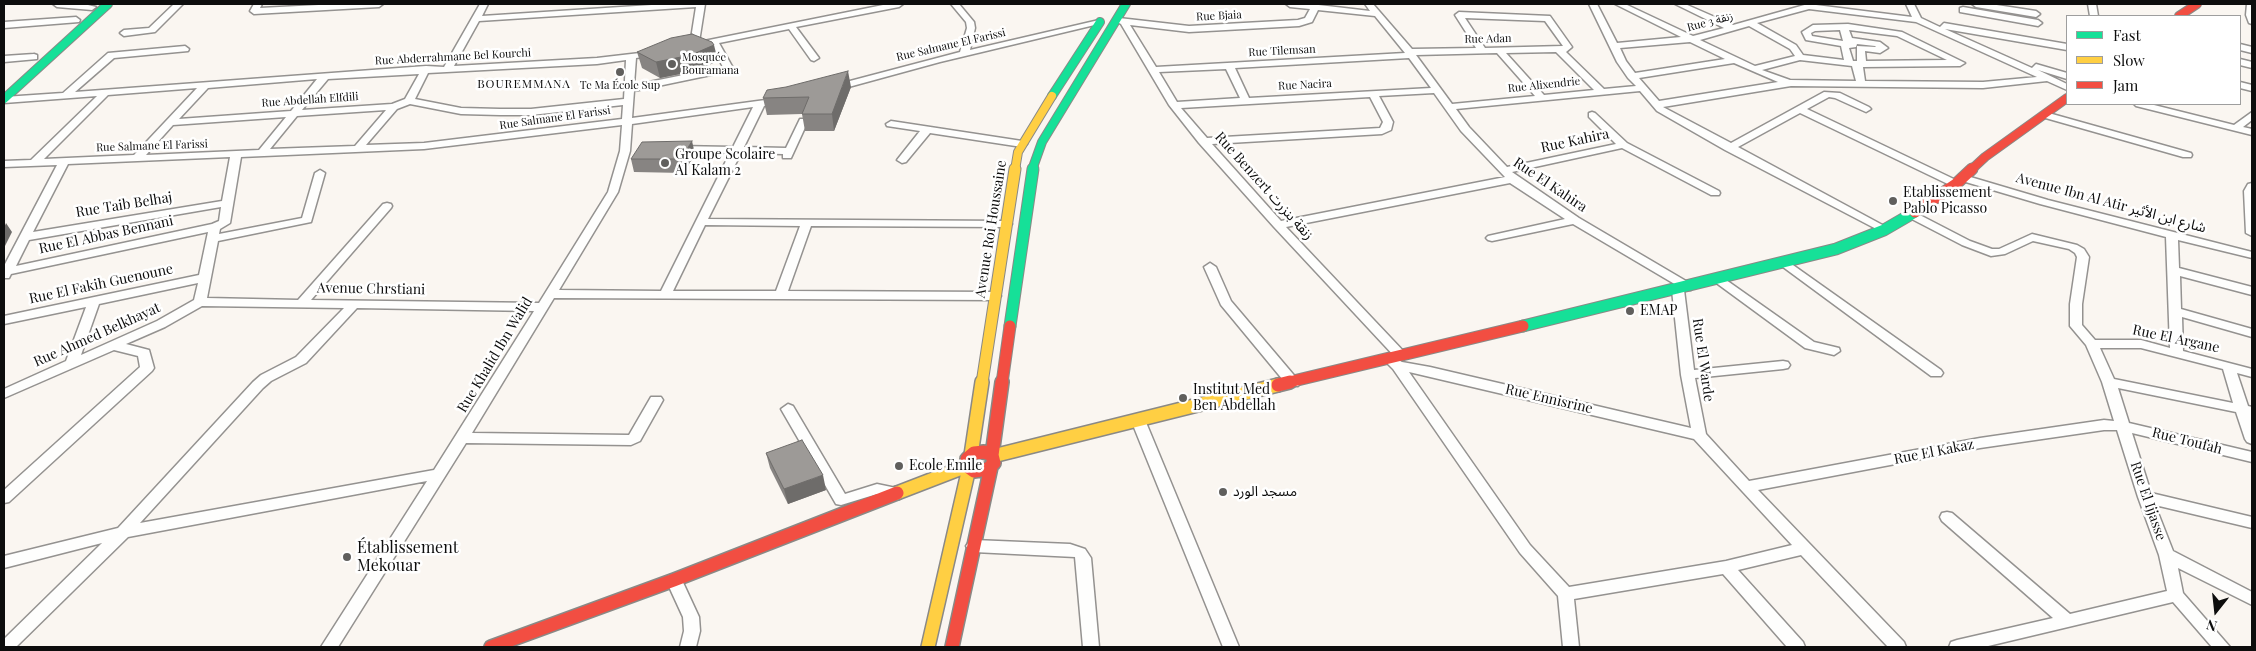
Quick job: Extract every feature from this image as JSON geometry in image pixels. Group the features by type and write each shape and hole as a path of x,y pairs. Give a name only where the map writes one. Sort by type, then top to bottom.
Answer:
{"main road":[{"path":"4,100 108,4"},
{"path":"952,647 992,460 1032,166 1042,142 1119,21 1126,4"},
{"path":"2180,15 2197,4"},
{"path":"4,84 93,5"},
{"name":"Avenue Roi Houssaine","path":"928,647 969,463 1016,163 1022,144 1107,10"},
{"path":"969,463 981,471 992,460 1138,420 1293,383 1396,361 1836,249 1884,230 1910,214 1960,181 1985,157 2066,99"},
{"path":"490,647 674,580 896,493 969,463 981,452 992,460"}],"street":[{"path":"57,4 93,5"},
{"path":"124,33 152,30 180,4"},
{"path":"258,4 254,8 254,12 379,4"},
{"path":"448,68 484,4"},
{"path":"475,19 701,4 689,46 899,4"},
{"path":"955,4 970,22 971,28 964,54"},
{"path":"1290,4 1378,14"},
{"name":"Rue El Kahira","path":"1369,4 1410,53 1465,129 1503,171 1512,179 1575,220 1683,288"},
{"path":"1594,4 1613,46 1631,76 1655,105 1729,148 1884,230"},
{"path":"1618,4 1754,69 1791,83"},
{"path":"1679,4 1732,28"},
{"path":"1692,9 1704,4"},
{"path":"1861,4 1866,14"},
{"path":"1910,4 1918,20"},
{"path":"1976,4 2036,14"},
{"path":"2035,4 2041,42"},
{"path":"2251,4 2250,15 2252,21"},
{"path":"1809,5 1918,20 2066,87"},
{"name":"Rue 3 زنقة","path":"1613,46 1693,39 1809,5"},
{"name":"Rue Bjaia","path":"1119,21 1189,29 1299,23 1309,20 1315,7"},
{"path":"1964,29 1963,7 2038,23"},
{"path":"1482,50 1459,15 1547,18 1551,21 1563,48 1602,92"},
{"path":"4,25 76,20"},
{"name":"Rue Benzert زنقة بنزرت","path":"1119,21 1174,105 1203,141 1396,361 1525,549 1566,594"},
{"name":"Rue Salmane El Farissi","path":"825,90 1099,22"},
{"path":"1750,23 1792,46 1800,57"},
{"path":"1929,24 2066,47"},
{"path":"791,26 814,58"},
{"path":"1754,69 1800,57 1855,63 1960,64 1946,55 1894,33 1845,28 1813,28 1806,32 1809,38"},
{"path":"1845,28 1848,41 1845,48 1858,66 1861,84"},
{"path":"1792,46 1806,42 1809,38"},
{"path":"1809,38 1848,41 1877,44 1884,48 1880,50 1860,48 1848,41"},
{"path":"357,150 394,107 410,100 449,109 485,112 530,112 628,96 726,70 728,68 713,41"},
{"name":"Rue Adan","path":"1410,53 1563,48"},
{"path":"1855,63 1860,48"},
{"path":"66,95 111,55 185,49"},
{"name":"Rue Abderrahmane Bel Kourchi","path":"4,100 426,69 631,58 667,50"},
{"path":"1500,50 1542,98"},
{"name":"Rue Tilemsan","path":"1152,70 1410,53"},
{"path":"1938,63 1946,55"},
{"path":"4,59 34,58"},
{"name":"Rue Khalid Ibn Walid","path":"329,647 440,474 613,192 629,150 627,121 631,58"},
{"path":"2002,58 2066,76"},
{"path":"1631,76 1736,60"},
{"path":"1229,65 1246,101"},
{"path":"410,100 426,69"},
{"path":"262,153 325,76"},
{"path":"1655,105 1791,83 1983,85 2047,79"},
{"path":"136,159 205,85"},
{"name":"Rue Alixendrie","path":"1450,107 1641,88"},
{"name":"Rue Nacira","path":"1174,105 1437,90"},
{"path":"34,163 105,93"},
{"path":"1203,141 1382,131 1386,128 1388,122 1374,94"},
{"path":"1729,148 1799,109 1831,94 1866,109"},
{"name":"Rue Salmane El Farissi","path":"4,164 357,150 473,141 789,99"},
{"path":"665,294 700,222 739,150 760,104"},
{"path":"2148,105 2166,107 2252,132"},
{"name":"Rue Abdellah Elfdili","path":"172,122 394,107"},
{"name":"Avenue Ibn Al Atir شارع ابن الأثير","path":"1799,109 1960,181 2252,255"},
{"path":"1592,115 1623,145 1715,193"},
{"path":"2046,115 2187,155"},
{"path":"2236,128 2252,115"},
{"path":"668,148 788,153 803,122"},
{"path":"891,124 1022,144"},
{"path":"902,160 927,130"},
{"name":"Rue Kahira","path":"1503,171 1623,145"},
{"path":"200,302 214,233 224,222 236,154"},
{"path":"5,274 64,162"},
{"name":"Rue El Abbas Bennani","path":"5,274 214,233 307,220 320,173"},
{"path":"1278,225 1512,179"},
{"path":"2252,186 2249,191 2252,233"},
{"name":"Rue Taib Belhaj","path":"25,237 228,203"},
{"path":"302,303 387,206"},
{"name":"Rue El Ijjasse","path":"1910,214 1966,243 1991,253 2001,252 2032,237 2078,249 2083,257 2076,304 2076,326 2092,344 2109,382 2145,497 2167,555 2176,595 2222,647"},
{"path":"1492,238 1575,220"},
{"path":"700,222 1006,224"},
{"path":"781,295 806,222"},
{"path":"2172,235 2176,352"},
{"path":"1783,262 1936,373"},
{"path":"1210,267 1226,302 1293,383"},
{"path":"2172,270 2252,291"},
{"name":"Rue El Fakih Guenoune","path":"4,320 204,278"},
{"path":"1719,279 1810,345 1834,351"},
{"name":"Rue El Warde","path":"1683,288 1688,375 1699,435"},
{"path":"550,294 995,296"},
{"path":"72,363 94,300"},
{"name":"Avenue Chrstiani","path":"200,302 542,307"},
{"name":"Rue Ahmed Belkhayat","path":"4,394 182,313 200,302"},
{"path":"6,647 123,532 266,378 301,360 354,304"},
{"path":"2174,311 2252,333"},
{"name":"Rue El Argane","path":"2092,344 2140,344 2252,372"},
{"path":"4,498 148,368 144,353 112,345"},
{"name":"Rue Ennisrine","path":"1396,361 1430,372 1699,435"},
{"path":"1688,375 1783,364"},
{"path":"2228,366 2248,410 2252,439"},
{"path":"2109,382 2248,410"},
{"path":"462,438 631,440 635,438 656,400"},
{"path":"788,409 841,500 877,489 896,493"},
{"path":"1138,420 1231,647"},
{"name":"Rue El Kakaz","path":"1747,486 1980,443 2104,425 2123,426"},
{"name":"Rue Toufah","path":"2123,426 2252,457"},
{"path":"1699,435 1898,647"},
{"path":"4,562 123,532 440,474"},
{"path":"2145,497 2252,522"},
{"path":"1947,517 2068,621"},
{"path":"974,546 1070,550 1080,553 1083,558 1091,647"},
{"path":"1571,647 1566,594 1726,567 1805,548"},
{"path":"2167,555 2252,599"},
{"path":"1726,567 1797,647"},
{"path":"674,580 691,617 692,631 688,647"},
{"path":"1957,647 2176,595"}],"building":[{"path":"692,34 712,42 714,45 691,55 656,62 637,52 671,38"},
{"path":"848,71 832,114 802,114 809,97 763,98 767,90"},
{"path":"692,141 681,159 631,159 642,142"},
{"path":"802,440 823,475 784,489 766,453"}],"traffic: fast":[{"path":"4,99 108,4"},
{"path":"1010,326 1033,166 1042,142 1126,4"},
{"path":"1052,96 1100,22"},
{"path":"1523,326 1836,249 1884,230 1915,212"}],"traffic: slow":[{"path":"971,455 1018,152 1052,96"},
{"path":"993,456 1278,385"},
{"path":"897,493 967,466"},
{"path":"928,647 969,468"}],"traffic: jam":[{"path":"2180,15 2197,4"},
{"path":"1915,212 1956,184 1985,157 2066,99"},
{"path":"992,455 984,452 974,453 967,459 967,466 974,471 981,471 988,469 994,463 992,455 1010,326"},
{"path":"1278,385 1523,326"},
{"path":"952,647 991,467"},
{"path":"491,647 674,580 897,493"}],"place":[{"name":"Mosquée Bouramana","path":"672,64"},
{"name":"Te Ma École Sup","path":"620,72"},
{"name":"Groupe Scolaire Al Kalam 2","path":"665,163"},
{"name":"Etablissement Pablo Picasso","path":"1893,201"},
{"name":"EMAP","path":"1630,311"},
{"name":"Institut Med Ben Abdellah","path":"1183,398"},
{"name":"Ecole Emile","path":"899,466"},
{"name":"مسجد الورد","path":"1223,492"},
{"name":"Établissement Mekouar","path":"347,557"}],"district":[{"name":"BOUREMMANA","path":"524,84"}]}
